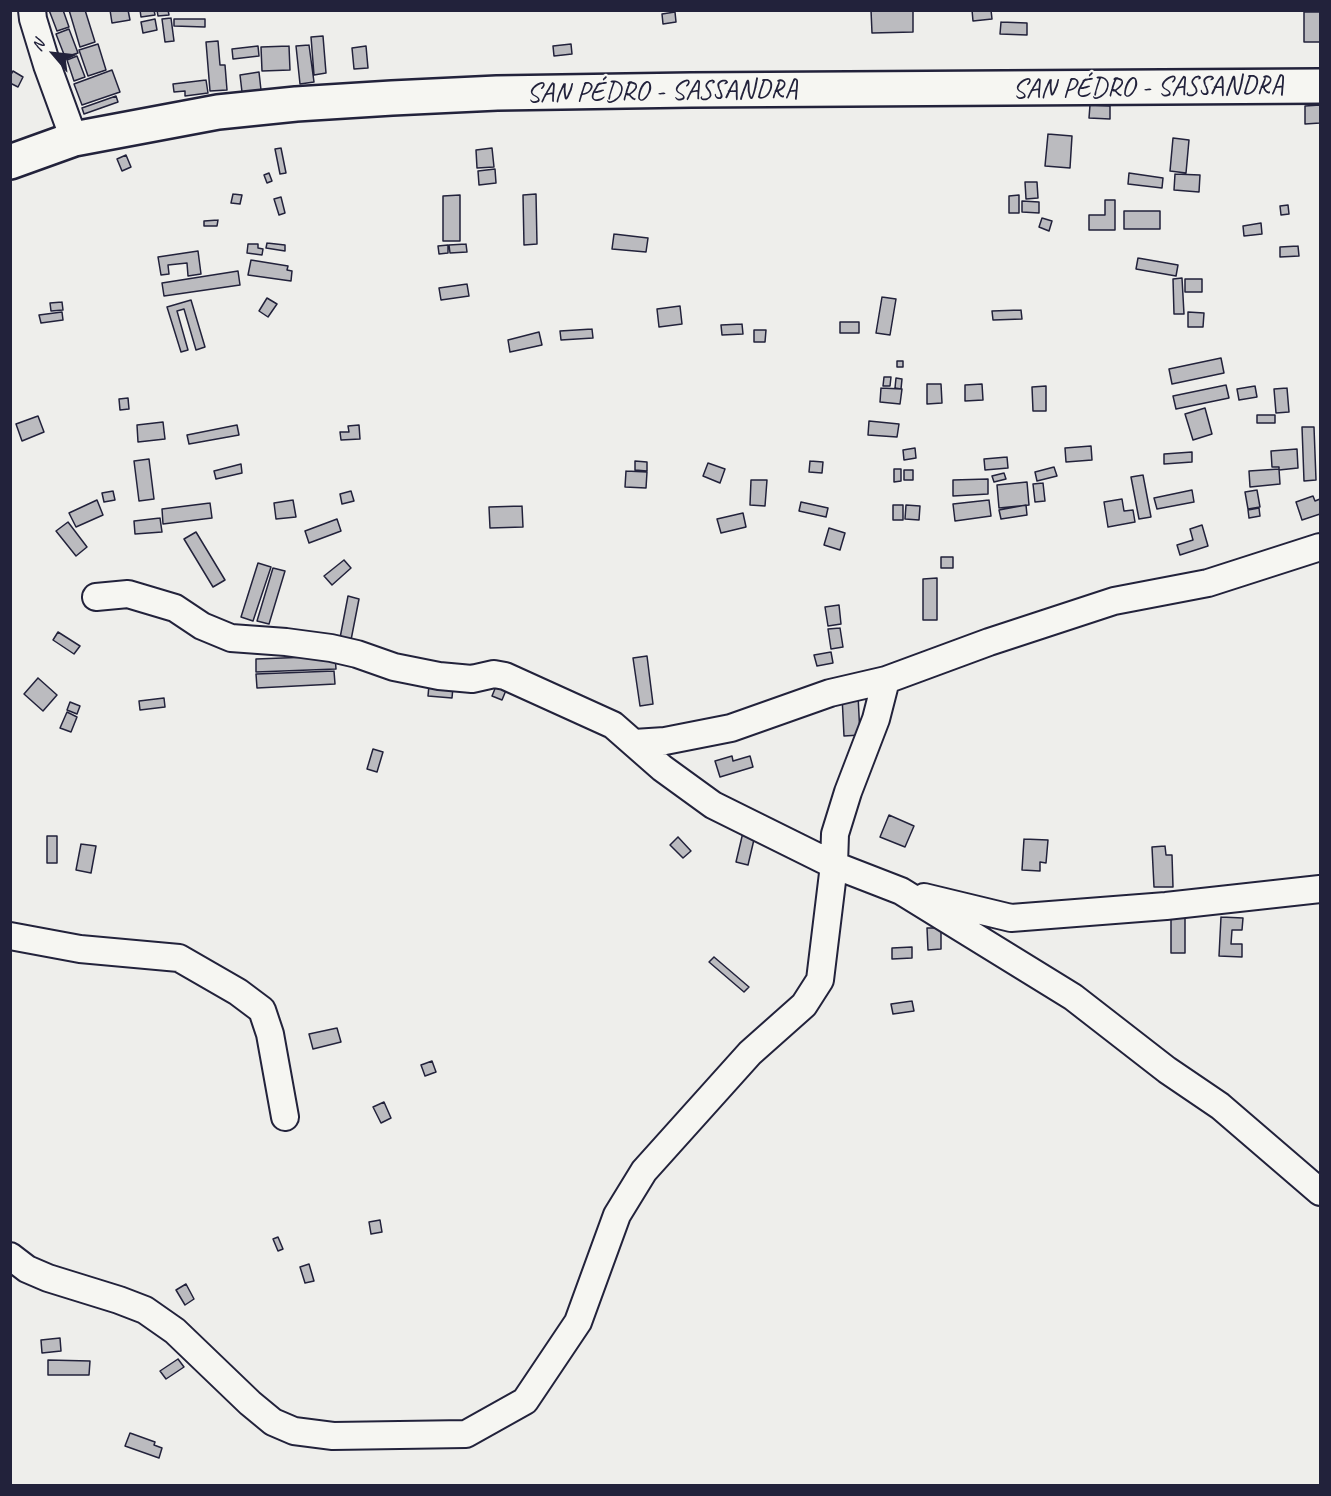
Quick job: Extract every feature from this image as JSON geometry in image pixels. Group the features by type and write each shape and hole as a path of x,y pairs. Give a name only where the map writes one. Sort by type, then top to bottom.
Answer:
{"main road":[{"name":"SAN PÉDRO - SASSANDRA","path":"10,162 74,140 218,112 392,98 497,93 691,90 1320,86"}],"street":[{"path":"32,10 33,20 74,140"},
{"path":"634,743 664,741 731,728 830,693 886,680 989,642 1114,601 1208,583 1320,547"},
{"path":"96,597 128,594 175,608 202,626 231,638 331,648 357,654 394,668 439,676 472,679 494,674 505,676 613,725 662,768 713,805 834,865 901,891 955,906 1011,918 1166,906 1320,889"},
{"path":"10,1256 27,1269 48,1278 145,1310 175,1331 249,1403 273,1422 294,1431 333,1436 390,1437 466,1434 525,1401 578,1322 617,1215 644,1171 750,1053 804,1005 820,980 834,865 835,834 848,792 876,719 886,680"},
{"path":"901,891 1073,997 1167,1070 1220,1106 1320,1192"},
{"path":"10,936 80,949 179,958 238,992 262,1010 270,1034 285,1117"}],"building":[{"path":"49,10 63,10 69,27 57,31"},
{"path":"69,10 85,10 95,42 80,47"},
{"path":"110,10 128,10 130,20 112,23"},
{"path":"140,10 154,10 155,15 141,17"},
{"path":"157,10 168,10 169,15 158,16"},
{"path":"871,10 913,10 913,32 872,33"},
{"path":"972,10 991,10 992,19 973,21"},
{"path":"675,12 676,22 663,24 662,14"},
{"path":"1304,12 1320,12 1320,42 1304,42"},
{"path":"171,18 174,41 165,42 162,19"},
{"path":"155,19 157,30 143,33 141,22"},
{"path":"174,19 205,19 205,27 174,26"},
{"path":"1001,22 1027,23 1027,35 1000,34"},
{"path":"69,29 78,53 65,57 56,34"},
{"path":"323,36 326,73 314,75 311,37"},
{"path":"218,41 220,65 225,65 227,90 210,91 206,42"},
{"path":"98,44 106,70 88,76 79,50"},
{"path":"571,44 572,54 554,56 553,46"},
{"path":"309,45 314,82 300,84 296,46"},
{"path":"258,46 259,56 233,59 232,49"},
{"path":"289,46 290,70 262,71 261,47"},
{"path":"366,46 368,68 354,69 352,48"},
{"path":"77,56 85,77 74,81 67,60"},
{"path":"112,70 120,92 82,105 74,84"},
{"path":"13,71 23,77 18,87 10,83"},
{"path":"259,72 261,90 242,92 240,75"},
{"path":"206,80 208,93 185,96 185,91 174,92 173,84"},
{"path":"116,96 118,102 84,114 82,108"},
{"path":"1090,105 1110,106 1110,119 1089,118"},
{"path":"1320,105 1320,123 1305,124 1305,106"},
{"path":"1048,134 1072,136 1070,168 1045,166"},
{"path":"1173,138 1189,140 1186,173 1170,171"},
{"path":"281,148 286,173 280,174 275,149"},
{"path":"492,148 494,167 477,168 476,150"},
{"path":"126,155 131,167 122,171 117,159"},
{"path":"495,169 496,183 479,185 478,171"},
{"path":"269,173 272,181 267,183 264,175"},
{"path":"1129,173 1163,178 1162,188 1128,184"},
{"path":"1175,174 1200,175 1199,192 1174,190"},
{"path":"1025,182 1037,182 1038,198 1026,199"},
{"path":"233,194 242,195 240,204 231,203"},
{"path":"536,194 537,244 524,245 523,195"},
{"path":"460,195 460,241 443,241 443,196"},
{"path":"1019,195 1019,213 1009,213 1009,196"},
{"path":"281,197 285,213 279,215 274,199"},
{"path":"1105,200 1115,200 1115,230 1089,230 1089,215 1105,215"},
{"path":"1022,201 1039,202 1039,213 1022,212"},
{"path":"1288,205 1289,214 1281,215 1280,206"},
{"path":"1124,211 1160,211 1160,229 1124,229"},
{"path":"1042,218 1052,221 1049,231 1039,227"},
{"path":"218,220 217,226 204,226 204,221"},
{"path":"1261,223 1262,234 1244,236 1243,226"},
{"path":"614,234 648,238 646,252 612,249"},
{"path":"267,243 285,245 285,251 266,248"},
{"path":"248,244 258,244 258,248 263,249 262,255 247,253"},
{"path":"466,244 467,252 450,253 449,245"},
{"path":"448,245 448,253 439,254 438,246"},
{"path":"1298,246 1299,256 1280,257 1280,247"},
{"path":"198,251 201,274 188,276 187,263 168,265 169,274 161,275 158,257"},
{"path":"1138,258 1178,265 1176,276 1136,269"},
{"path":"251,260 288,266 287,270 292,271 291,281 248,275"},
{"path":"238,271 240,285 164,296 162,283"},
{"path":"1182,278 1184,314 1174,314 1173,279"},
{"path":"1185,279 1202,279 1202,292 1185,292"},
{"path":"467,284 469,296 441,300 439,288"},
{"path":"882,297 896,299 890,335 876,333"},
{"path":"267,298 277,304 268,317 259,311"},
{"path":"191,300 205,347 196,350 184,309 177,311 188,350 181,352 167,307"},
{"path":"62,302 63,310 51,311 50,303"},
{"path":"680,306 682,324 659,327 657,309"},
{"path":"1021,310 1022,319 993,320 992,311"},
{"path":"62,312 63,320 41,323 39,315"},
{"path":"1188,312 1204,313 1203,327 1188,327"},
{"path":"840,322 859,322 859,333 840,333"},
{"path":"742,324 743,334 722,335 721,325"},
{"path":"592,329 593,338 561,340 560,331"},
{"path":"754,330 766,330 765,342 754,342"},
{"path":"539,332 542,345 510,352 508,340"},
{"path":"1221,358 1224,373 1172,384 1169,369"},
{"path":"897,361 903,361 903,367 897,367"},
{"path":"884,377 891,377 890,386 883,386"},
{"path":"896,378 902,379 901,389 895,388"},
{"path":"927,384 941,384 942,403 927,404"},
{"path":"982,384 983,400 965,401 965,385"},
{"path":"1226,385 1229,398 1176,409 1173,396"},
{"path":"1046,386 1046,411 1033,411 1032,387"},
{"path":"1255,386 1257,397 1239,400 1237,389"},
{"path":"881,388 902,389 900,404 880,402"},
{"path":"1287,388 1289,412 1276,413 1274,389"},
{"path":"128,398 129,409 120,410 119,399"},
{"path":"1205,408 1212,434 1193,440 1185,414"},
{"path":"1257,415 1275,415 1275,423 1257,423"},
{"path":"38,416 44,432 22,441 16,424"},
{"path":"869,421 899,424 897,437 868,435"},
{"path":"163,422 165,439 138,442 137,425"},
{"path":"237,425 239,435 189,444 187,435"},
{"path":"359,425 360,439 341,440 340,432 349,432 348,426"},
{"path":"1302,427 1314,427 1316,480 1304,481"},
{"path":"1091,446 1092,460 1066,462 1065,448"},
{"path":"915,448 916,458 904,460 903,450"},
{"path":"1297,449 1298,468 1279,470 1279,467 1272,467 1271,451"},
{"path":"1192,452 1192,462 1164,464 1164,454"},
{"path":"1007,457 1008,468 985,470 984,459"},
{"path":"149,459 154,499 139,501 134,461"},
{"path":"635,461 647,462 647,471 635,470"},
{"path":"810,461 823,462 822,473 809,472"},
{"path":"708,463 725,469 720,483 703,476"},
{"path":"241,464 242,473 216,479 214,471"},
{"path":"1054,467 1057,476 1037,481 1035,472"},
{"path":"894,469 901,469 901,481 894,482"},
{"path":"1279,469 1280,484 1250,487 1249,471"},
{"path":"904,470 913,470 913,480 904,480"},
{"path":"626,471 647,472 646,488 625,487"},
{"path":"1004,473 1006,479 994,482 992,476"},
{"path":"1143,475 1151,517 1139,519 1131,477"},
{"path":"988,479 988,494 953,496 953,480"},
{"path":"751,480 767,480 765,506 750,505"},
{"path":"1027,482 1029,505 999,508 997,485"},
{"path":"1043,483 1045,501 1035,502 1033,484"},
{"path":"1192,490 1194,502 1157,509 1154,498"},
{"path":"1257,490 1260,507 1248,509 1245,492"},
{"path":"113,491 115,500 104,502 102,493"},
{"path":"351,491 354,501 342,504 340,494"},
{"path":"1313,496 1315,501 1320,499 1320,514 1302,520 1296,502"},
{"path":"1122,499 1124,511 1133,510 1135,522 1108,527 1104,502"},
{"path":"97,500 103,515 76,527 69,513"},
{"path":"293,500 296,517 276,519 274,503"},
{"path":"989,500 991,516 955,521 953,504"},
{"path":"801,502 828,508 826,517 799,511"},
{"path":"210,503 212,518 163,524 162,509"},
{"path":"893,505 903,505 903,520 893,520"},
{"path":"906,505 920,506 919,520 905,519"},
{"path":"1026,505 1027,515 1001,519 999,510"},
{"path":"522,506 523,527 490,528 489,507"},
{"path":"1259,508 1260,516 1249,518 1248,510"},
{"path":"743,513 746,527 721,533 717,519"},
{"path":"160,518 162,532 135,534 134,521"},
{"path":"337,519 341,531 309,543 305,531"},
{"path":"68,522 87,547 76,556 56,531"},
{"path":"1202,525 1208,546 1180,555 1177,545 1193,540 1190,529"},
{"path":"829,528 845,533 840,550 824,545"},
{"path":"196,532 225,580 213,587 184,539"},
{"path":"941,557 953,557 953,568 941,568"},
{"path":"344,560 351,568 332,585 324,576"},
{"path":"258,563 271,567 253,621 241,617"},
{"path":"273,568 285,571 269,624 257,621"},
{"path":"937,578 937,620 923,620 923,579"},
{"path":"348,596 359,599 351,640 340,638"},
{"path":"839,605 841,624 828,626 825,607"},
{"path":"840,628 843,647 831,649 828,629"},
{"path":"58,632 80,646 74,654 53,640"},
{"path":"831,652 833,663 817,666 814,655"},
{"path":"335,656 336,669 256,672 256,659"},
{"path":"647,656 653,704 640,706 633,658"},
{"path":"334,671 335,684 257,688 256,674"},
{"path":"38,678 57,695 43,711 24,694"},
{"path":"499,679 509,683 502,700 492,696"},
{"path":"429,685 453,687 452,698 428,696"},
{"path":"858,695 860,735 844,736 842,696"},
{"path":"164,698 165,707 140,710 139,701"},
{"path":"70,702 80,706 77,714 67,710"},
{"path":"67,712 77,717 71,732 60,728"},
{"path":"373,749 383,752 377,772 367,769"},
{"path":"732,756 733,761 750,756 753,767 720,777 715,761"},
{"path":"889,815 914,826 905,847 880,837"},
{"path":"744,828 756,831 748,865 736,862"},
{"path":"47,836 57,836 57,863 47,863"},
{"path":"678,837 691,851 683,858 670,845"},
{"path":"1024,839 1048,840 1046,863 1040,862 1040,871 1022,870"},
{"path":"81,844 96,846 91,873 76,870"},
{"path":"1165,846 1166,855 1172,855 1173,887 1154,887 1152,847"},
{"path":"1185,915 1185,953 1171,953 1171,916"},
{"path":"1221,917 1243,918 1242,930 1232,930 1231,944 1242,944 1242,957 1219,956"},
{"path":"927,928 941,928 941,949 928,950"},
{"path":"912,947 912,958 892,959 892,948"},
{"path":"714,957 749,987 744,992 709,962"},
{"path":"912,1001 914,1011 893,1014 891,1004"},
{"path":"337,1028 341,1042 313,1049 309,1034"},
{"path":"432,1061 436,1072 425,1076 421,1065"},
{"path":"384,1102 391,1118 381,1123 373,1107"},
{"path":"380,1220 382,1232 371,1234 369,1222"},
{"path":"278,1237 283,1249 278,1251 273,1239"},
{"path":"309,1264 314,1281 305,1283 300,1267"},
{"path":"186,1284 194,1299 185,1305 176,1290"},
{"path":"60,1338 61,1351 42,1353 41,1340"},
{"path":"178,1359 184,1367 166,1379 160,1371"},
{"path":"48,1360 90,1361 89,1375 48,1375"},
{"path":"130,1433 155,1442 154,1445 162,1448 159,1458 125,1446"}]}
